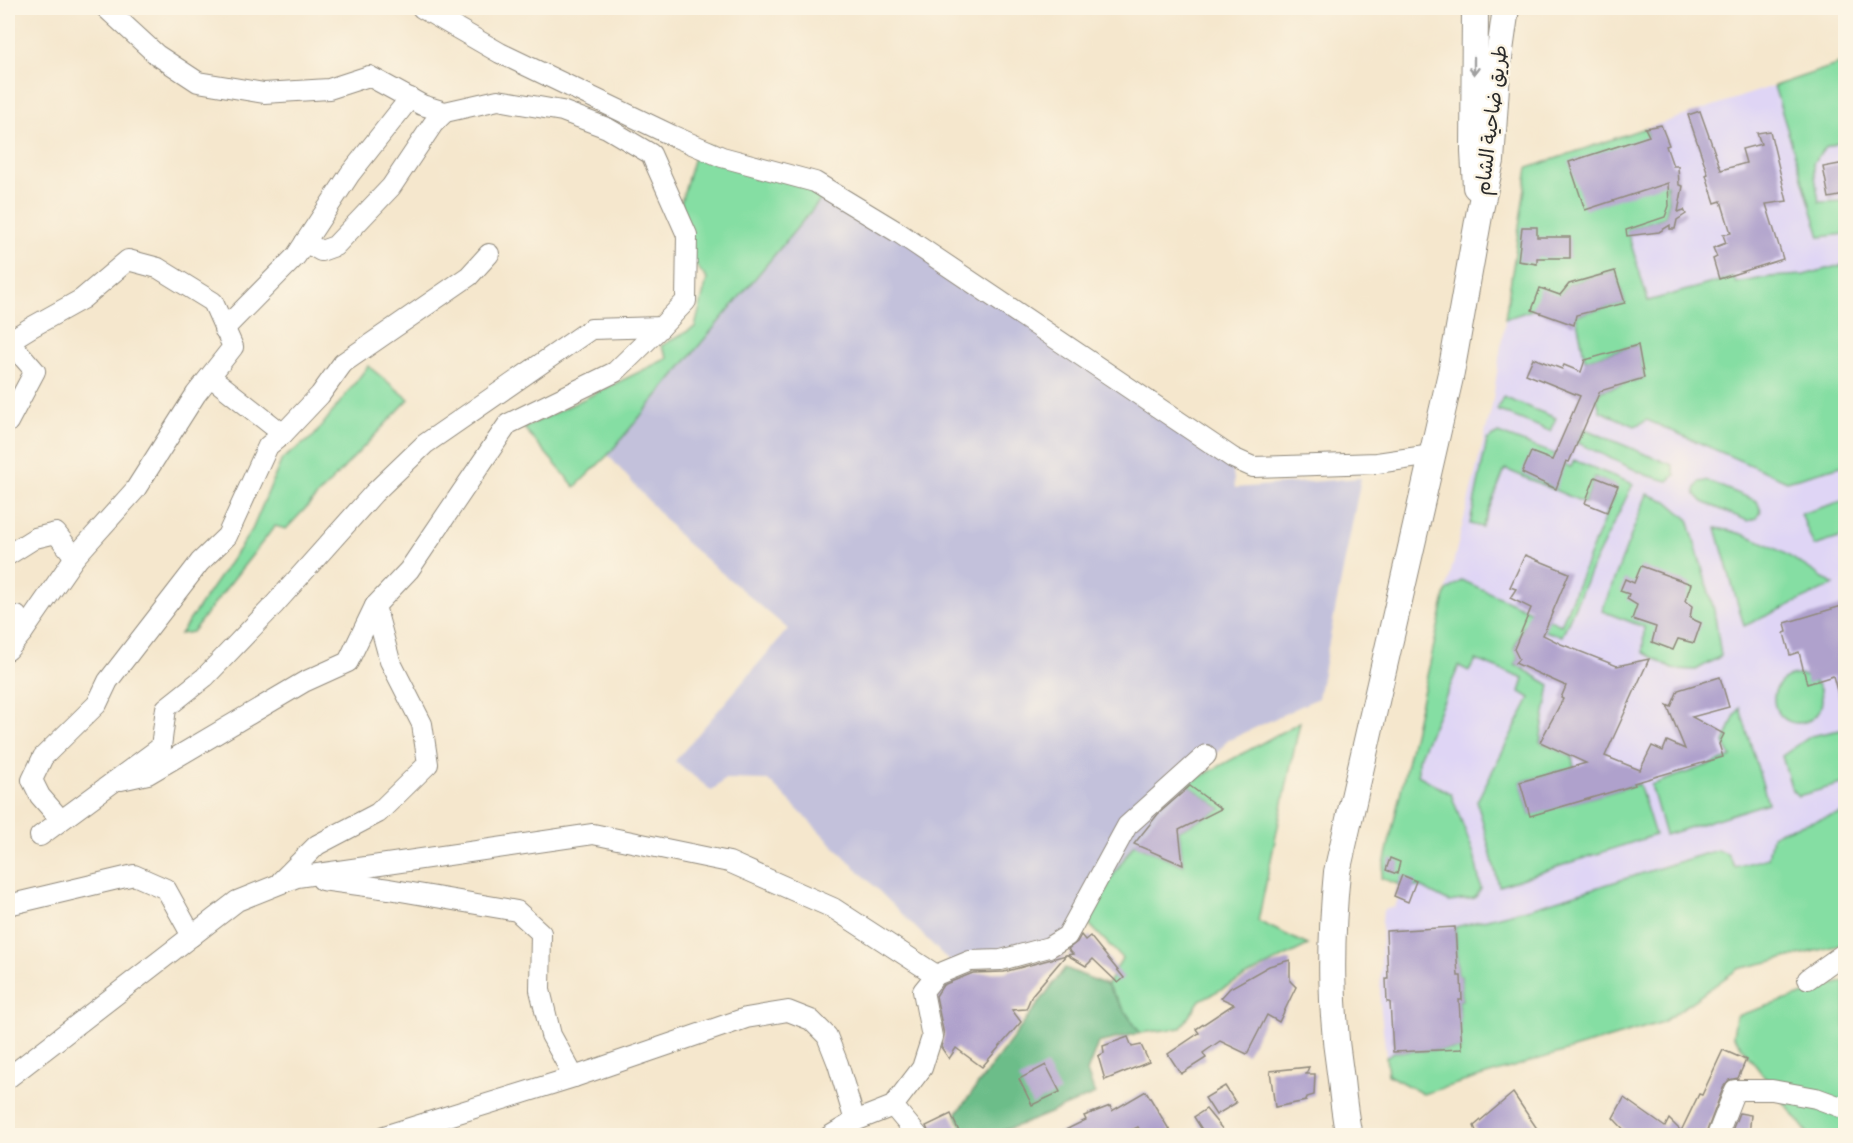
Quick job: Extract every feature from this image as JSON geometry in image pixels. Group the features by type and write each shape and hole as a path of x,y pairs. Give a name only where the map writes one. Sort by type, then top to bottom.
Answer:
{"main road":[{"name":"طريق ضاحية الشام","path":"1475,8 1474,152 1480,210"},
{"name":"طريق ضاحية الشام","path":"1480,210 1491,161 1497,72 1506,8"},
{"path":"1349,1136 1334,1035 1332,1003 1331,939 1337,872 1451,373 1480,210"}],"street":[{"path":"106,8 157,55 198,82 264,93 329,89 369,76 422,105 445,112 498,100 562,111 607,128 651,154 687,235 686,301 615,372 508,424 409,570 375,606 348,662 304,682 148,774 112,782"},
{"path":"422,8 500,53 671,135 722,157 815,182 899,233 1233,458 1253,467 1377,463 1432,455"},
{"path":"224,329 296,256 350,174 410,98"},
{"path":"305,242 321,252 335,246 391,187 433,124 445,112"},
{"path":"61,820 40,796 32,780 43,757 97,704 108,681 200,562 227,536 268,446 320,396 343,363 470,276 489,254"},
{"path":"8,422 35,371 8,341 82,299 128,260 158,268 213,302 232,347 196,394 135,490 75,557 8,650"},
{"path":"40,836 161,747 166,708 205,677 274,605 374,493 425,444 591,329 661,327"},
{"path":"211,377 282,434"},
{"path":"8,555 35,538 56,533 75,557"},
{"path":"277,885 317,845 378,813 428,764 422,724 390,661 375,606"},
{"path":"8,619 17,616 23,632"},
{"path":"830,1136 855,1121 893,1106 922,1068 932,1037 923,991 936,975 970,961 1001,960 1049,947 1067,936 1127,826 1206,755"},
{"path":"8,1078 237,901 297,877 593,834 729,862 833,908 936,975"},
{"path":"8,905 134,875 166,890 192,936"},
{"path":"297,877 389,889 517,911 541,933 540,990 551,1035 574,1077"},
{"path":"1808,980 1845,952"},
{"path":"384,1136 574,1077 746,1018 788,1011 811,1020 827,1036 855,1121"},
{"path":"1717,1136 1735,1090 1772,1090 1816,1098 1845,1109"},
{"path":"893,1106 918,1136"}],"shaded area":[{"path":"1845,62 1845,944 1738,969 1663,1022 1423,1094 1388,1075 1380,1001 1382,922 1383,910 1395,907 1403,886 1381,878 1446,592 1492,406 1528,168"},
{"path":"831,187 1231,456 1235,488 1361,478 1318,698 1227,741 1141,844 1093,918 1070,946 957,969 768,780 725,779 712,791 675,761 788,629 684,541 608,455"}],"green space":[{"path":"1845,62 1845,140 1825,148 1813,163 1819,202 1845,201 1845,234 1820,237 1774,86"},
{"path":"1645,128 1660,160 1668,195 1665,217 1627,230 1648,301 1734,277 1736,283 1770,277 1804,275 1845,264 1845,465 1787,481 1647,420 1635,426 1600,411 1597,400 1601,391 1644,378 1637,345 1585,360 1576,315 1625,303 1615,271 1569,284 1560,295 1532,310 1505,319 1528,168"},
{"path":"698,143 831,187 608,455 575,487 524,428 668,358 661,346 695,327 707,279 689,257 681,202"},
{"path":"368,366 409,399 286,529 275,526 192,632 180,634 252,530 282,459 314,436"},
{"path":"1503,397 1556,418 1550,431 1497,410"},
{"path":"1585,429 1672,465 1675,475 1668,481 1646,475 1578,443"},
{"path":"1498,433 1565,458 1563,464 1571,467 1574,460 1633,484 1594,563 1562,636 1524,625 1514,648 1519,659 1515,664 1550,685 1540,742 1572,756 1574,767 1520,782 1530,815 1639,784 1655,835 1499,886 1477,801 1530,698 1520,692 1524,679 1476,660 1469,671 1459,666 1418,760 1418,775 1451,794 1474,854 1481,889 1475,898 1449,902 1420,887 1403,886 1381,878 1446,592 1462,580 1561,625 1617,487 1595,477 1585,503 1505,469 1482,527 1470,524 1487,440"},
{"path":"1707,481 1757,501 1761,511 1757,518 1748,521 1703,502 1696,495 1695,490 1699,482"},
{"path":"1647,494 1667,501 1688,519 1714,610 1721,656 1696,670 1672,669 1643,652 1644,627 1602,611"},
{"path":"1845,500 1845,536 1814,546 1801,514"},
{"path":"1716,528 1763,542 1834,585 1744,626"},
{"path":"1793,675 1803,675 1815,682 1822,694 1822,704 1815,716 1803,723 1793,723 1778,712 1774,704 1774,694 1785,679"},
{"path":"1740,708 1768,803 1665,835 1651,785 1731,757 1724,743"},
{"path":"1300,722 1258,921 1308,945 1200,1000 1181,1028 1140,1033 1107,985 1122,958 1084,919 1134,844 1183,865 1179,830 1221,809 1187,784"},
{"path":"1845,729 1845,783 1798,796 1792,790 1782,756 1811,736"},
{"path":"1845,812 1845,944 1738,969 1663,1022 1423,1094 1388,1075 1386,1057 1393,1052 1461,1049 1459,1000 1462,1000 1461,976 1458,976 1455,927 1531,908 1717,850 1727,854 1735,867 1768,858 1772,836 1783,830"},
{"path":"1065,968 1107,985 1140,1033 1098,1043 1087,1072 1095,1094 991,1135 964,1135 956,1114"},
{"path":"1845,981 1845,1135 1809,1135 1733,1036 1736,1016"}],"building":[{"path":"1700,111 1721,170 1746,163 1742,149 1761,144 1757,133 1770,131 1787,201 1766,204 1783,259 1719,279 1713,259 1717,257 1713,248 1726,243 1723,235 1731,233 1721,201 1715,203 1706,175 1708,174 1688,115"},
{"path":"1661,125 1669,145 1666,146 1673,166 1678,166 1679,185 1683,186 1678,212 1684,210 1686,214 1677,220 1675,229 1670,229 1670,225 1659,232 1627,236 1626,230 1665,217 1669,206 1668,183 1585,210 1569,162 1649,136 1645,128"},
{"path":"1845,163 1845,195 1829,198 1823,167"},
{"path":"1522,227 1537,227 1537,237 1570,237 1570,258 1537,258 1537,264 1518,261"},
{"path":"1615,271 1625,303 1576,315 1574,325 1532,310 1540,288 1560,295 1569,284"},
{"path":"1638,345 1644,378 1600,391 1569,462 1566,461 1556,489 1522,473 1531,452 1552,460 1580,396 1526,374 1533,358 1562,369 1564,365 1581,372 1585,360"},
{"path":"1595,477 1618,486 1607,512 1585,503"},
{"path":"1525,555 1569,573 1543,635 1617,666 1649,659 1605,756 1640,770 1652,746 1663,751 1667,741 1685,749 1667,705 1671,707 1678,690 1720,677 1729,707 1692,717 1724,734 1719,744 1723,757 1530,816 1520,782 1586,763 1540,742 1563,699 1561,698 1566,686 1515,663 1519,659 1514,649 1531,608 1510,598 1516,589 1510,587"},
{"path":"1641,566 1691,584 1685,601 1692,606 1690,618 1701,623 1694,643 1678,639 1673,650 1652,642 1656,627 1632,619 1637,605 1627,599 1629,594 1620,591 1625,579 1634,583"},
{"path":"1845,605 1845,707 1842,708 1833,676 1807,684 1799,652 1790,655 1784,633 1787,632 1785,623"},
{"path":"1190,786 1221,809 1179,830 1183,865 1134,844 1158,814"},
{"path":"1390,858 1400,862 1397,874 1386,870"},
{"path":"1402,875 1416,881 1408,902 1394,896"},
{"path":"1455,927 1458,976 1461,976 1462,1000 1459,1000 1462,1049 1393,1052 1390,1002 1387,1002 1386,931"},
{"path":"1081,935 1085,940 1090,936 1124,978 1118,983 1093,959 1086,966 1067,955 1073,954 1068,949 1077,942"},
{"path":"1066,955 1032,995 1026,1009 1012,1010 1021,1022 982,1067 956,1048 949,1059 941,1047 944,1035 936,996 943,985 973,973 1004,972"},
{"path":"1290,960 1290,981 1296,987 1279,1022 1267,1015 1247,1054 1220,1041 1203,1053 1206,1058 1181,1074 1168,1054 1199,1033 1196,1029 1234,1004 1221,998 1230,988 1269,966"},
{"path":"1128,1037 1132,1047 1141,1045 1149,1062 1105,1080 1098,1056 1104,1053 1103,1046"},
{"path":"1723,1050 1746,1060 1738,1078 1729,1080 1724,1086 1705,1136 1630,1136 1613,1118 1624,1098 1665,1127 1669,1119 1681,1131 1699,1094 1702,1095"},
{"path":"1046,1065 1060,1092 1032,1105 1019,1079"},
{"path":"1309,1067 1306,1074 1315,1074 1314,1095 1307,1097 1306,1101 1275,1107 1270,1071"},
{"path":"1225,1086 1236,1103 1216,1115 1205,1098"},
{"path":"1146,1091 1173,1136 1143,1136 1138,1127 1118,1136 1053,1136 1086,1120 1084,1116 1110,1106 1112,1111"},
{"path":"1513,1093 1542,1136 1478,1136 1474,1126"},
{"path":"1206,1109 1228,1136 1206,1136 1194,1117"},
{"path":"1739,1113 1751,1115 1749,1136 1736,1136 1731,1133"},
{"path":"951,1114 961,1136 930,1136 926,1126"}]}
